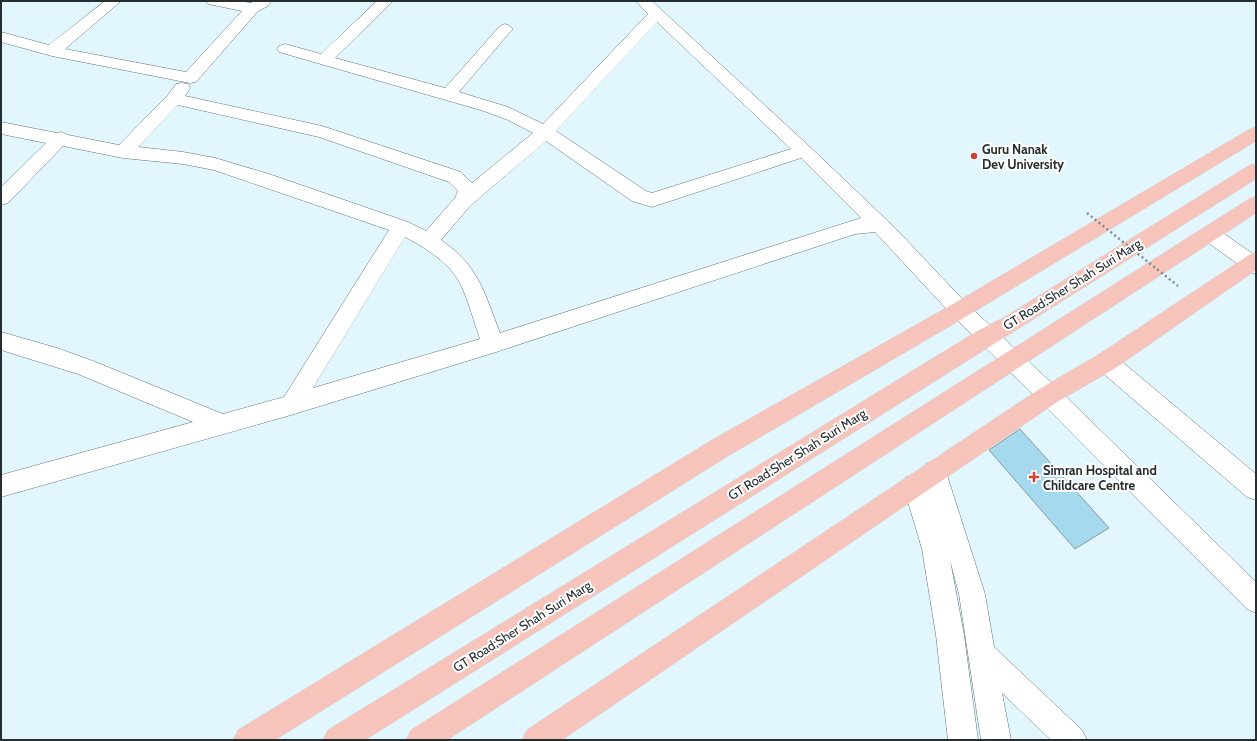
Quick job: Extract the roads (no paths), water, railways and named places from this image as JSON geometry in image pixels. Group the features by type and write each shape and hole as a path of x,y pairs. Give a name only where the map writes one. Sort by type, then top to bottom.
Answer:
{"main road":[{"path":"248,740 720,448 960,310 1256,133"},
{"name":"GT Road;Sher Shah Suri Marg","path":"338,740 1256,170"},
{"path":"421,740 1256,204"},
{"path":"537,740 1049,395 1106,362 1255,263"}],"street":[{"path":"52,51 114,1"},
{"path":"213,1 260,4"},
{"path":"324,60 386,1"},
{"path":"643,1 804,151 879,225 960,310 1049,395 1256,600"},
{"path":"124,152 174,99 190,78 260,4"},
{"path":"429,241 463,201 544,132 657,14"},
{"path":"448,95 505,29"},
{"path":"1,37 52,51 190,78"},
{"path":"285,49 505,112 544,132 639,196 652,200 804,151"},
{"path":"174,99 322,132 455,177 464,184 467,191 463,201"},
{"path":"1,128 61,138 124,152 183,158 215,164 401,227 429,241 451,258 470,282 493,344"},
{"path":"1,198 61,138"},
{"path":"1,486 291,405 493,344 854,228 865,225 879,225"},
{"path":"291,405 401,227"},
{"path":"1210,234 1255,263"},
{"path":"1,341 27,347 100,372 222,424"},
{"path":"1106,362 1256,489"},
{"path":"925,479 962,558 972,594 996,740"},
{"path":"925,479 935,549 950,635 963,740"},
{"path":"982,655 1072,740"}],"place":[{"name":"Guru Nanak Dev University","path":"974,156"},
{"name":"Simran Hospital and Childcare Centre","path":"1034,477"}]}
